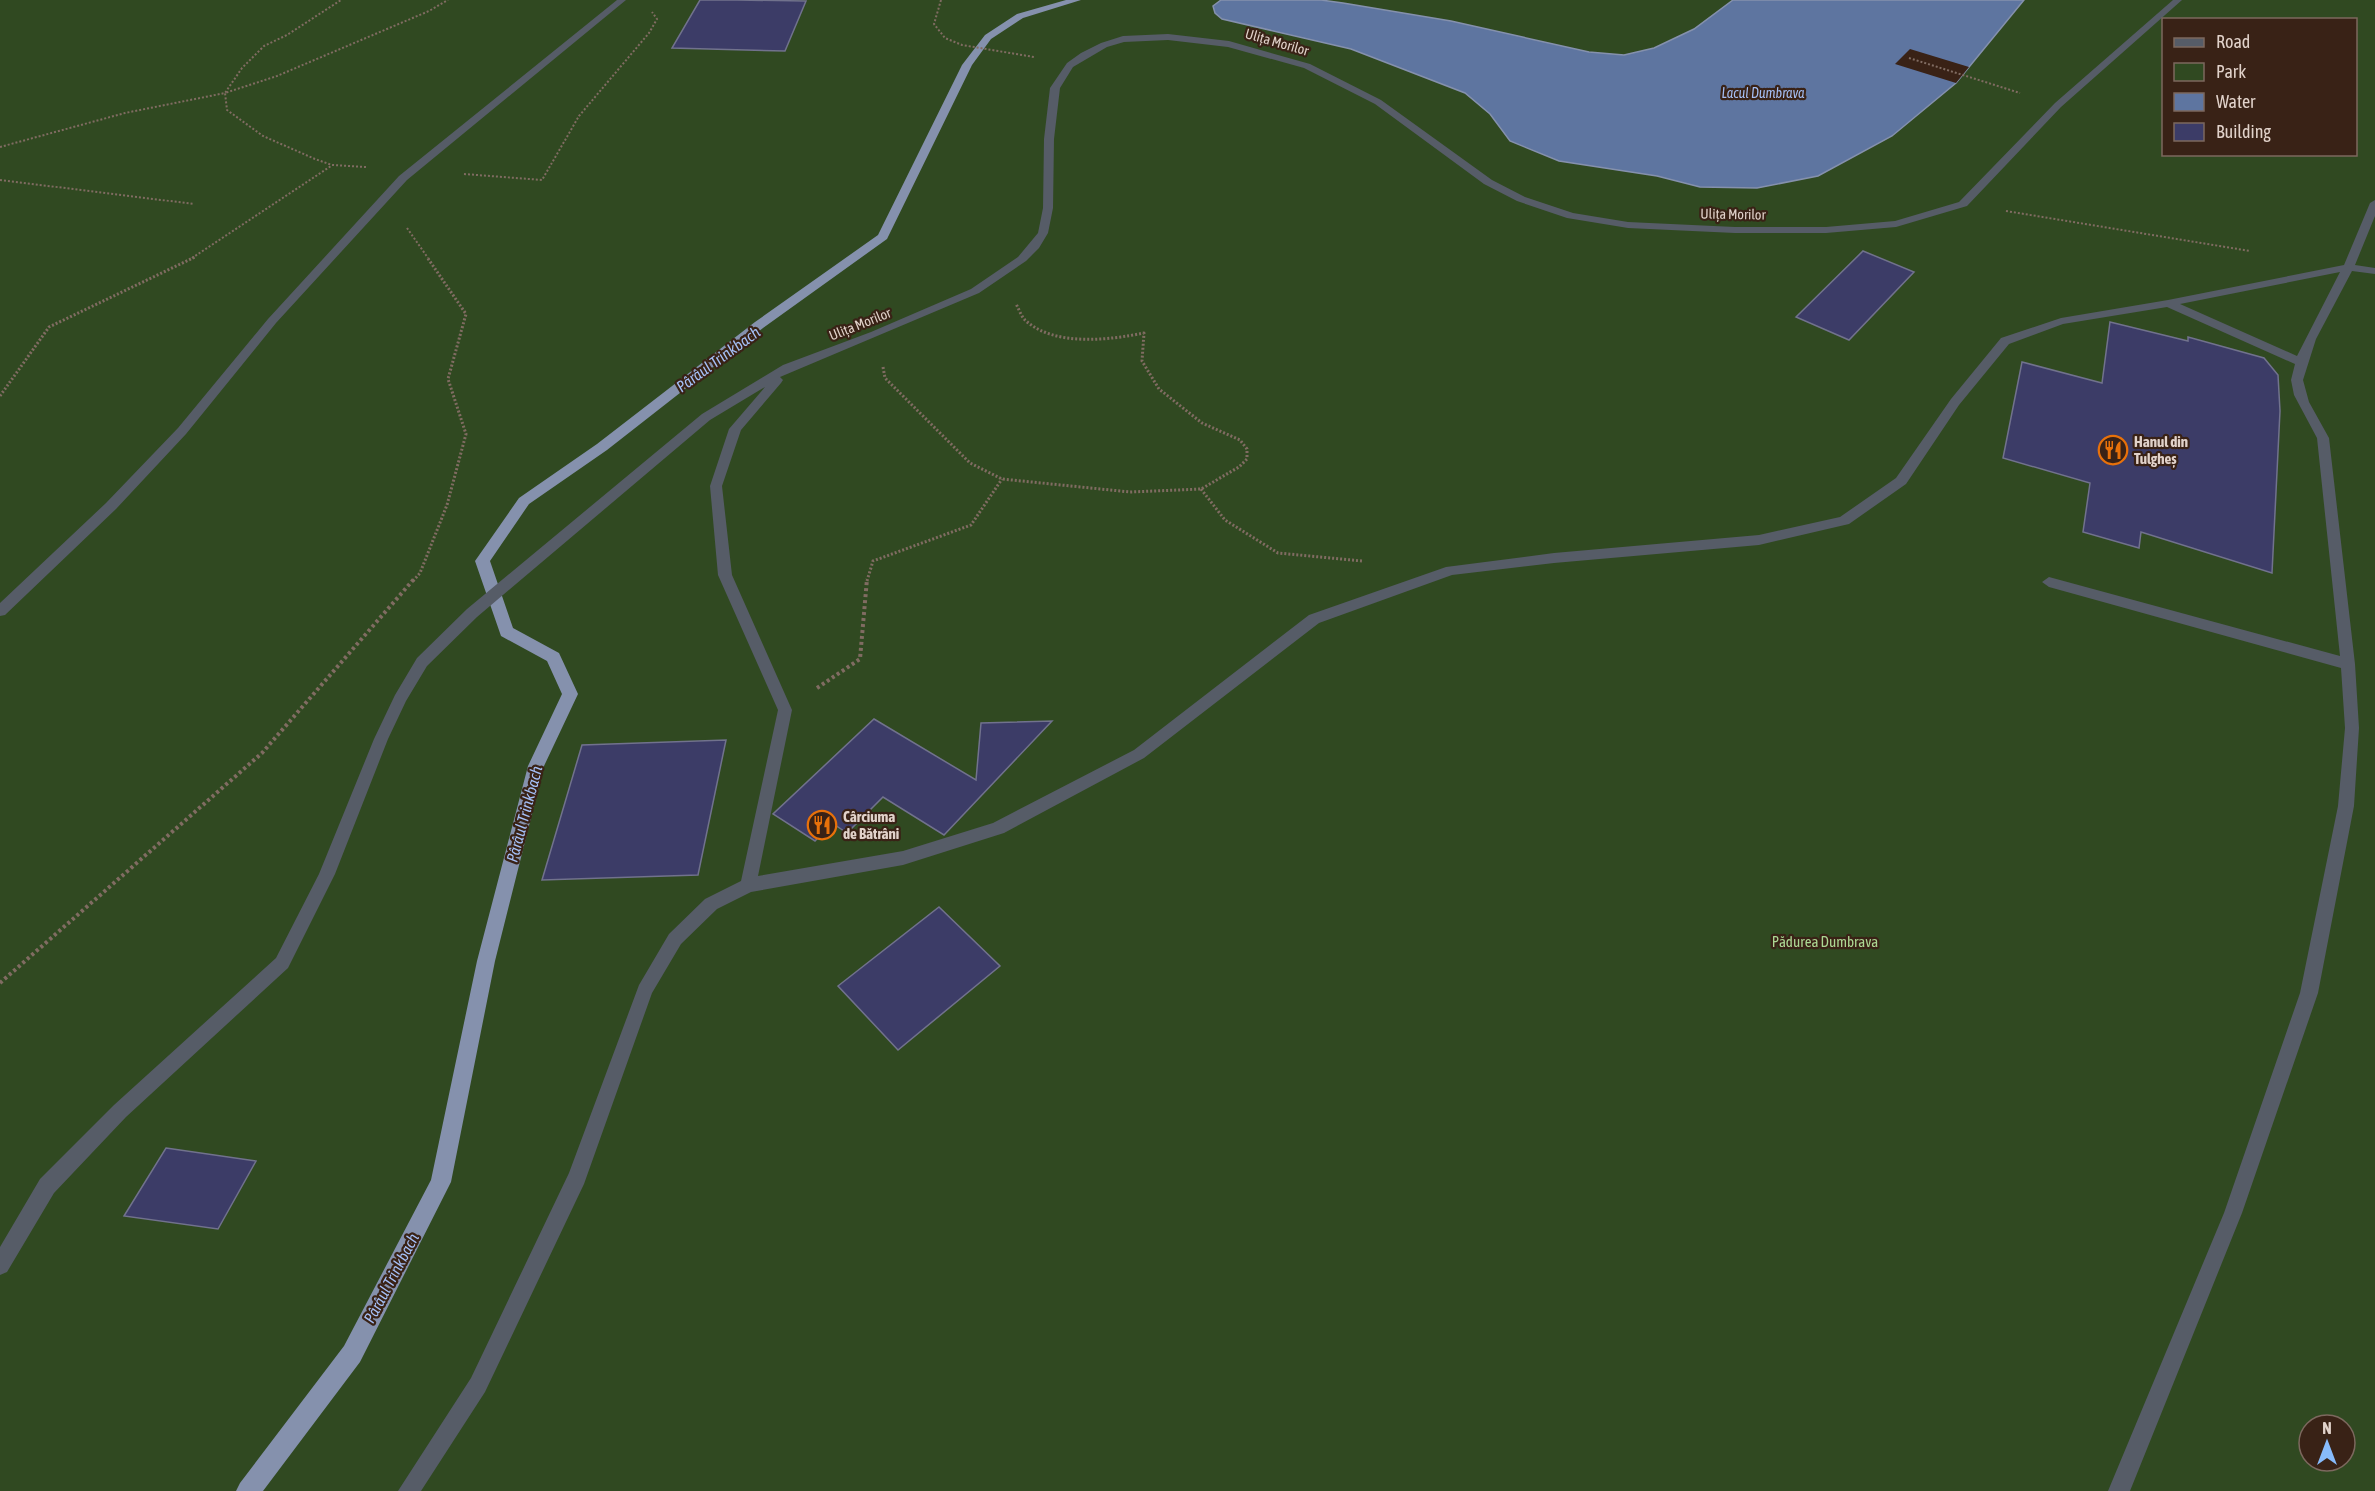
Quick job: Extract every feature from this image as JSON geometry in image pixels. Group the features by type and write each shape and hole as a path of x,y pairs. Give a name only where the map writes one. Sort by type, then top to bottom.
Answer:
{"lane":[{"path":"0,611 111,506 182,430 272,321 402,178 622,0"},
{"name":"Ulița Morilor","path":"0,1265 47,1186 120,1111 282,963 327,874 381,739 400,699 422,662 505,584 706,417 787,368 875,334 975,291 1022,260 1039,240 1047,220 1049,139 1055,88 1070,65 1084,55 1104,45 1146,36 1229,44 1307,66 1378,102 1488,182 1521,199 1571,216 1628,225 1736,230 1826,230 1896,224 1963,204 2058,105 2178,0"},
{"path":"2119,1491 2233,1213 2309,993 2346,806 2352,728 2348,664 2323,438 2317,421 2302,399 2297,381 2301,362 2348,267 2375,203"},
{"path":"409,1491 478,1385 577,1177 645,990 675,939 711,904 748,885 903,858 998,828 1139,754 1314,619 1451,570 1554,558 1759,540 1844,520 1901,481 1955,402 2005,341 2061,321 2168,303 2348,267 2375,271"},
{"path":"2168,303 2301,362"},
{"path":"748,885 785,710 725,575 716,486 735,429 787,368"},
{"path":"2049,582 2348,664"}],"path":[{"path":"341,0 311,16 287,35 260,49 233,79 225,93 226,110 243,119 262,136 332,165 542,180 579,116 650,33 657,19 650,9"},
{"path":"0,147 125,113 225,93 277,76 429,11 448,0"},
{"path":"941,0 934,24 945,38 962,45 994,49"},
{"path":"1909,58 2058,105"},
{"path":"0,396 49,327 201,254 332,165"},
{"path":"0,983 262,753 420,573 447,505 466,434 448,379 466,314 407,232 402,178"},
{"path":"0,180 194,204"},
{"path":"1963,204 2252,251"},
{"path":"875,334 885,378 970,463 1002,479 1130,492 1201,489 1239,467 1247,459 1247,449 1240,440 1202,423 1159,389 1142,362 1144,333 1126,337 1087,338 1046,333 1024,319 1014,300 1022,260"},
{"path":"785,710 860,659 865,586 873,561 971,525 1002,479"},
{"path":"1201,489 1225,520 1278,553 1370,562"}],"green space":[{"name":"Pădurea Dumbrava","path":"0,0 2375,0 2375,1491 0,1491"}],"water":[{"name":"Lacul Dumbrava","path":"1221,0 1321,0 1343,3 1451,21 1589,52 1624,55 1654,48 1694,29 1733,0 2024,0 1956,83 1892,136 1818,176 1757,188 1700,187 1657,176 1559,161 1510,141 1490,114 1465,93 1351,49 1222,19 1215,13 1213,6"}],"pier":[{"path":"1910,49 1969,67 1956,83 1895,64"}],"building":[{"path":"700,0 806,1 785,51 672,48"},
{"path":"1863,251 1914,272 1849,340 1796,317"},
{"name":"Hanul din Tulgheș","path":"2110,322 2188,341 2188,337 2264,358 2278,375 2280,411 2272,573 2141,532 2139,548 2083,532 2090,483 2003,458 2022,362 2102,383"},
{"path":"874,719 976,780 981,723 1052,721 944,835 883,797 847,833 832,823 815,841 773,814"},
{"path":"726,740 698,875 542,880 582,745"},
{"path":"939,907 1000,966 898,1050 838,986"},
{"path":"166,1148 256,1161 218,1229 124,1216"}],"waterway":[{"name":"Pârâul Trinkbach","path":"248,1491 352,1354 441,1182 486,961 536,766 570,694 553,657 506,632 482,561 524,501 602,447 759,325 883,237 967,65 988,37 1020,16 1076,0"}],"place":[{"name":"Hanul din Tulgheș","path":"2113,450"},
{"name":"Cârciuma de Bătrâni","path":"822,825"}]}
